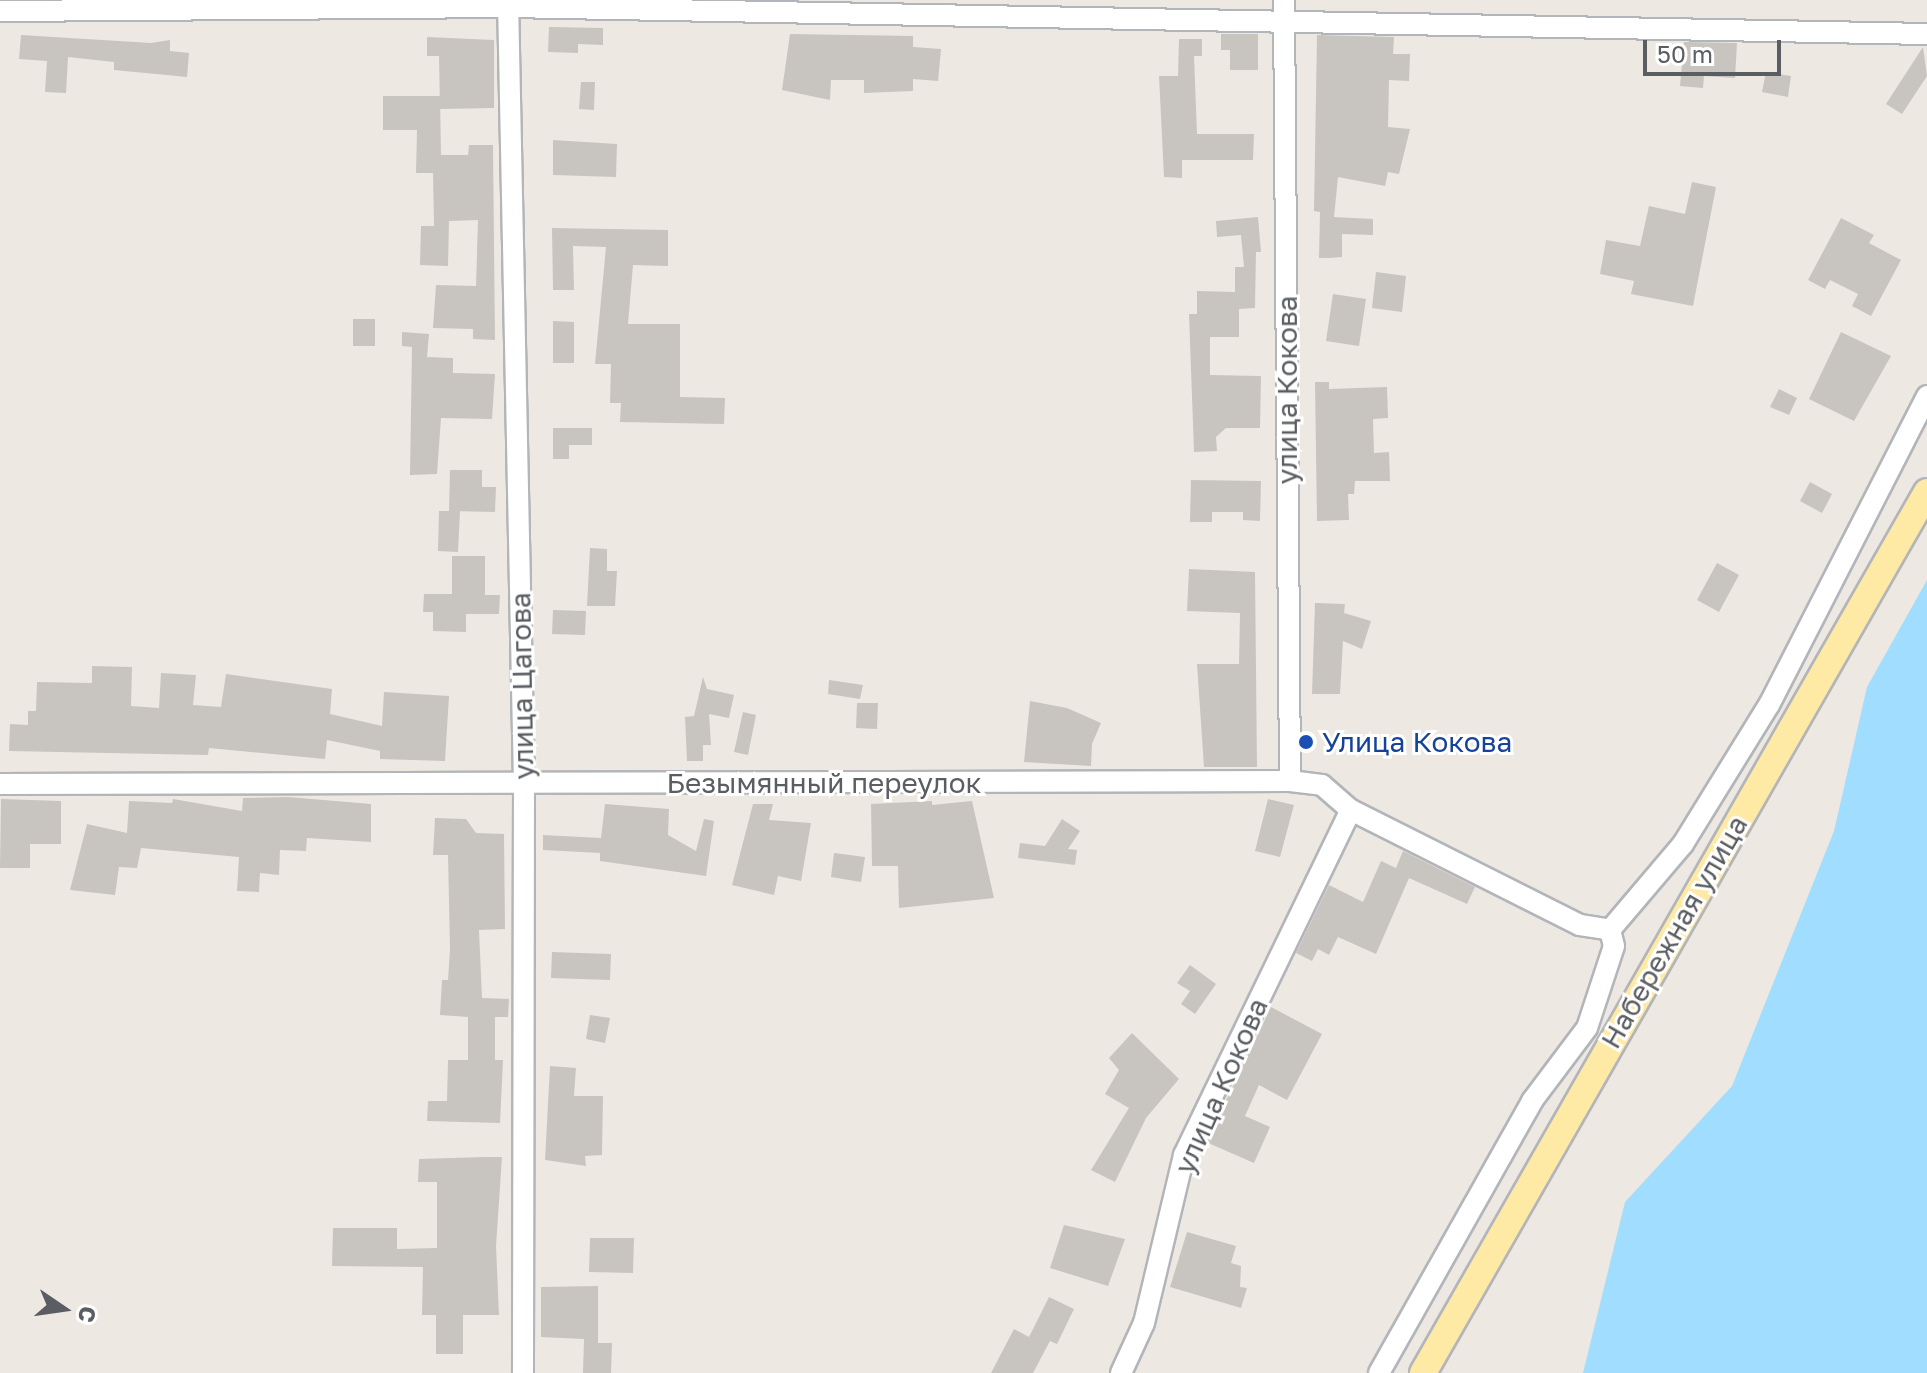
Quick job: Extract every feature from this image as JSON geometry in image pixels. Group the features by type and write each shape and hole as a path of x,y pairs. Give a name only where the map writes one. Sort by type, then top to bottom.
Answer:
{"main road":[{"name":"Набережная улица","path":"1423,1373 1927,492"}],"street":[{"name":"улица Кокова","path":"1284,0 1290,781"},
{"path":"0,11 508,3 1927,34"},
{"name":"улица Цагова","path":"508,3 524,784 523,1373"},
{"path":"1379,1373 1532,1101 1587,1028 1614,946 1610,930 1683,844 1769,705 1927,396"},
{"name":"Безымянный переулок","path":"0,784 1290,781 1322,785 1351,810 1580,925 1610,930"},
{"name":"улица Кокова","path":"1121,1373 1144,1323 1184,1155 1351,810"}],"water":[{"path":"1927,580 1927,1373 1583,1373 1625,1202 1732,1086 1834,831 1867,687"}],"building":[{"path":"549,27 603,28 603,45 578,44 578,53 548,52"},
{"path":"790,34 913,36 913,47 941,49 938,81 913,79 913,91 864,93 864,80 831,80 830,100 782,90"},
{"path":"1221,34 1258,34 1258,70 1230,70 1230,50 1221,50"},
{"path":"21,35 151,43 170,40 170,51 189,53 187,77 114,70 114,62 68,57 66,93 45,92 47,61 19,59"},
{"path":"1317,35 1394,37 1393,54 1410,54 1409,81 1389,80 1388,127 1410,129 1399,174 1388,172 1385,186 1338,177 1334,217 1373,219 1373,235 1342,234 1342,257 1319,258 1320,212 1314,211"},
{"path":"427,37 494,40 494,108 440,109 439,56 427,56"},
{"path":"1179,39 1202,39 1202,56 1194,56 1197,134 1254,134 1253,160 1182,160 1182,178 1164,177 1159,76 1178,76"},
{"path":"1684,42 1737,43 1735,78 1704,76 1703,88 1680,86"},
{"path":"1923,47 1927,76 1902,114 1886,104"},
{"path":"1766,72 1791,76 1788,97 1762,92"},
{"path":"581,82 595,82 594,110 579,109"},
{"path":"383,96 440,96 441,155 468,155 469,145 493,145 495,340 473,339 473,329 433,328 436,285 476,286 478,220 449,221 448,266 420,265 421,226 434,226 433,173 416,173 417,130 383,130"},
{"path":"553,140 617,144 616,177 553,175"},
{"path":"1692,182 1716,187 1693,306 1631,294 1634,281 1600,274 1606,240 1640,246 1649,206 1685,214"},
{"path":"1258,217 1261,252 1256,252 1255,308 1239,309 1239,337 1210,337 1210,375 1261,376 1260,428 1226,428 1216,437 1217,451 1194,452 1189,314 1197,314 1197,291 1235,292 1235,267 1244,267 1241,235 1217,237 1216,221"},
{"path":"1841,218 1874,235 1869,243 1901,260 1871,316 1852,306 1858,294 1830,280 1825,289 1808,280"},
{"path":"552,228 668,230 668,266 633,265 628,324 680,324 680,397 725,398 724,424 620,422 621,403 610,403 611,364 595,364 606,247 573,246 574,290 553,290"},
{"path":"1376,272 1406,276 1402,312 1372,308"},
{"path":"1333,294 1366,299 1359,346 1326,341"},
{"path":"353,319 375,319 375,346 353,346"},
{"path":"553,321 574,322 574,363 553,363"},
{"path":"402,332 429,334 427,357 453,358 453,373 495,374 492,419 441,418 437,474 410,475 412,347 402,346"},
{"path":"1841,332 1891,356 1854,421 1809,399"},
{"path":"1315,382 1329,382 1329,389 1387,387 1388,418 1373,419 1374,453 1389,452 1390,481 1355,481 1354,494 1348,494 1349,520 1317,521"},
{"path":"1779,389 1797,398 1789,415 1770,407"},
{"path":"553,428 592,428 592,445 569,445 569,459 553,459"},
{"path":"450,470 482,470 482,487 496,487 495,512 449,511"},
{"path":"1191,480 1261,481 1260,521 1243,520 1243,512 1212,512 1212,522 1190,522"},
{"path":"1810,482 1832,494 1822,513 1800,501"},
{"path":"439,511 460,511 458,552 438,551"},
{"path":"590,548 607,549 607,571 617,571 615,606 587,606"},
{"path":"452,556 485,556 485,595 500,595 499,614 466,614 466,632 433,631 433,612 423,612 424,594 452,594"},
{"path":"1717,563 1739,575 1719,612 1697,600"},
{"path":"1189,569 1255,572 1257,767 1204,767 1197,664 1239,664 1240,613 1187,611"},
{"path":"1315,603 1345,604 1344,613 1371,621 1362,649 1343,641 1340,694 1312,694"},
{"path":"553,610 586,611 585,635 552,634"},
{"path":"92,666 132,667 131,706 159,708 161,673 196,675 193,705 221,707 226,674 332,689 330,714 382,726 384,692 449,696 445,761 380,759 380,751 327,740 325,759 209,748 208,755 9,751 10,724 28,725 28,711 36,711 37,682 92,683"},
{"path":"703,677 707,689 734,695 729,718 709,714 711,745 703,745 703,761 687,761 685,717 694,716"},
{"path":"829,680 863,685 860,699 828,694"},
{"path":"1030,701 1067,708 1101,723 1092,744 1091,766 1024,762"},
{"path":"857,703 878,703 877,729 856,728"},
{"path":"743,712 756,715 748,755 734,752"},
{"path":"288,797 371,804 371,842 307,838 306,851 280,850 279,875 260,873 259,892 237,891 239,857 141,848 137,868 119,867 115,895 70,890 87,824 127,833 129,801 172,803 173,799 242,811 243,798"},
{"path":"1,799 61,801 61,844 30,844 30,868 0,868"},
{"path":"1268,799 1294,805 1280,857 1255,851"},
{"path":"932,801 932,805 972,801 994,898 899,908 898,866 872,866 871,804"},
{"path":"605,804 669,809 668,835 696,851 704,819 714,821 706,876 600,861 600,853 543,850 543,835 601,838"},
{"path":"753,804 773,804 769,820 811,823 801,881 778,876 774,895 732,885"},
{"path":"435,818 466,819 476,833 504,834 505,929 479,930 482,998 509,999 508,1017 495,1017 495,1060 503,1060 500,1123 427,1121 428,1101 447,1101 448,1060 468,1060 468,1017 440,1015 442,980 448,980 450,949 448,855 433,855"},
{"path":"1062,819 1080,831 1068,849 1077,850 1075,865 1018,858 1020,843 1045,846"},
{"path":"1403,851 1475,887 1467,904 1409,878 1376,954 1338,937 1329,955 1318,949 1312,961 1296,953 1329,885 1363,902 1381,861 1396,868"},
{"path":"834,853 865,857 861,882 831,877"},
{"path":"552,952 611,954 610,980 551,978"},
{"path":"1190,965 1216,984 1195,1014 1181,1004 1190,991 1177,983"},
{"path":"1271,1007 1322,1034 1287,1100 1259,1085 1245,1116 1270,1127 1254,1163 1206,1142"},
{"path":"590,1015 610,1018 605,1043 586,1039"},
{"path":"1132,1033 1179,1079 1146,1118 1115,1182 1091,1170 1129,1108 1105,1094 1119,1070 1109,1058"},
{"path":"550,1066 576,1068 574,1096 603,1096 602,1155 585,1156 586,1166 545,1160"},
{"path":"502,1157 496,1246 499,1315 463,1315 463,1354 436,1354 436,1315 422,1315 423,1267 332,1266 333,1228 397,1228 397,1249 437,1248 437,1182 418,1182 419,1159"},
{"path":"1064,1225 1125,1239 1108,1286 1050,1268"},
{"path":"1187,1232 1236,1246 1231,1263 1241,1266 1240,1287 1247,1288 1241,1308 1170,1287"},
{"path":"590,1238 634,1238 633,1273 589,1272"},
{"path":"598,1286 598,1343 612,1343 611,1373 583,1373 584,1339 541,1337 541,1287"},
{"path":"1049,1297 1074,1309 1057,1344 1050,1341 1033,1373 991,1373 1014,1329 1029,1337"}],"place":[{"name":"Улица Кокова","path":"1306,742"}]}
